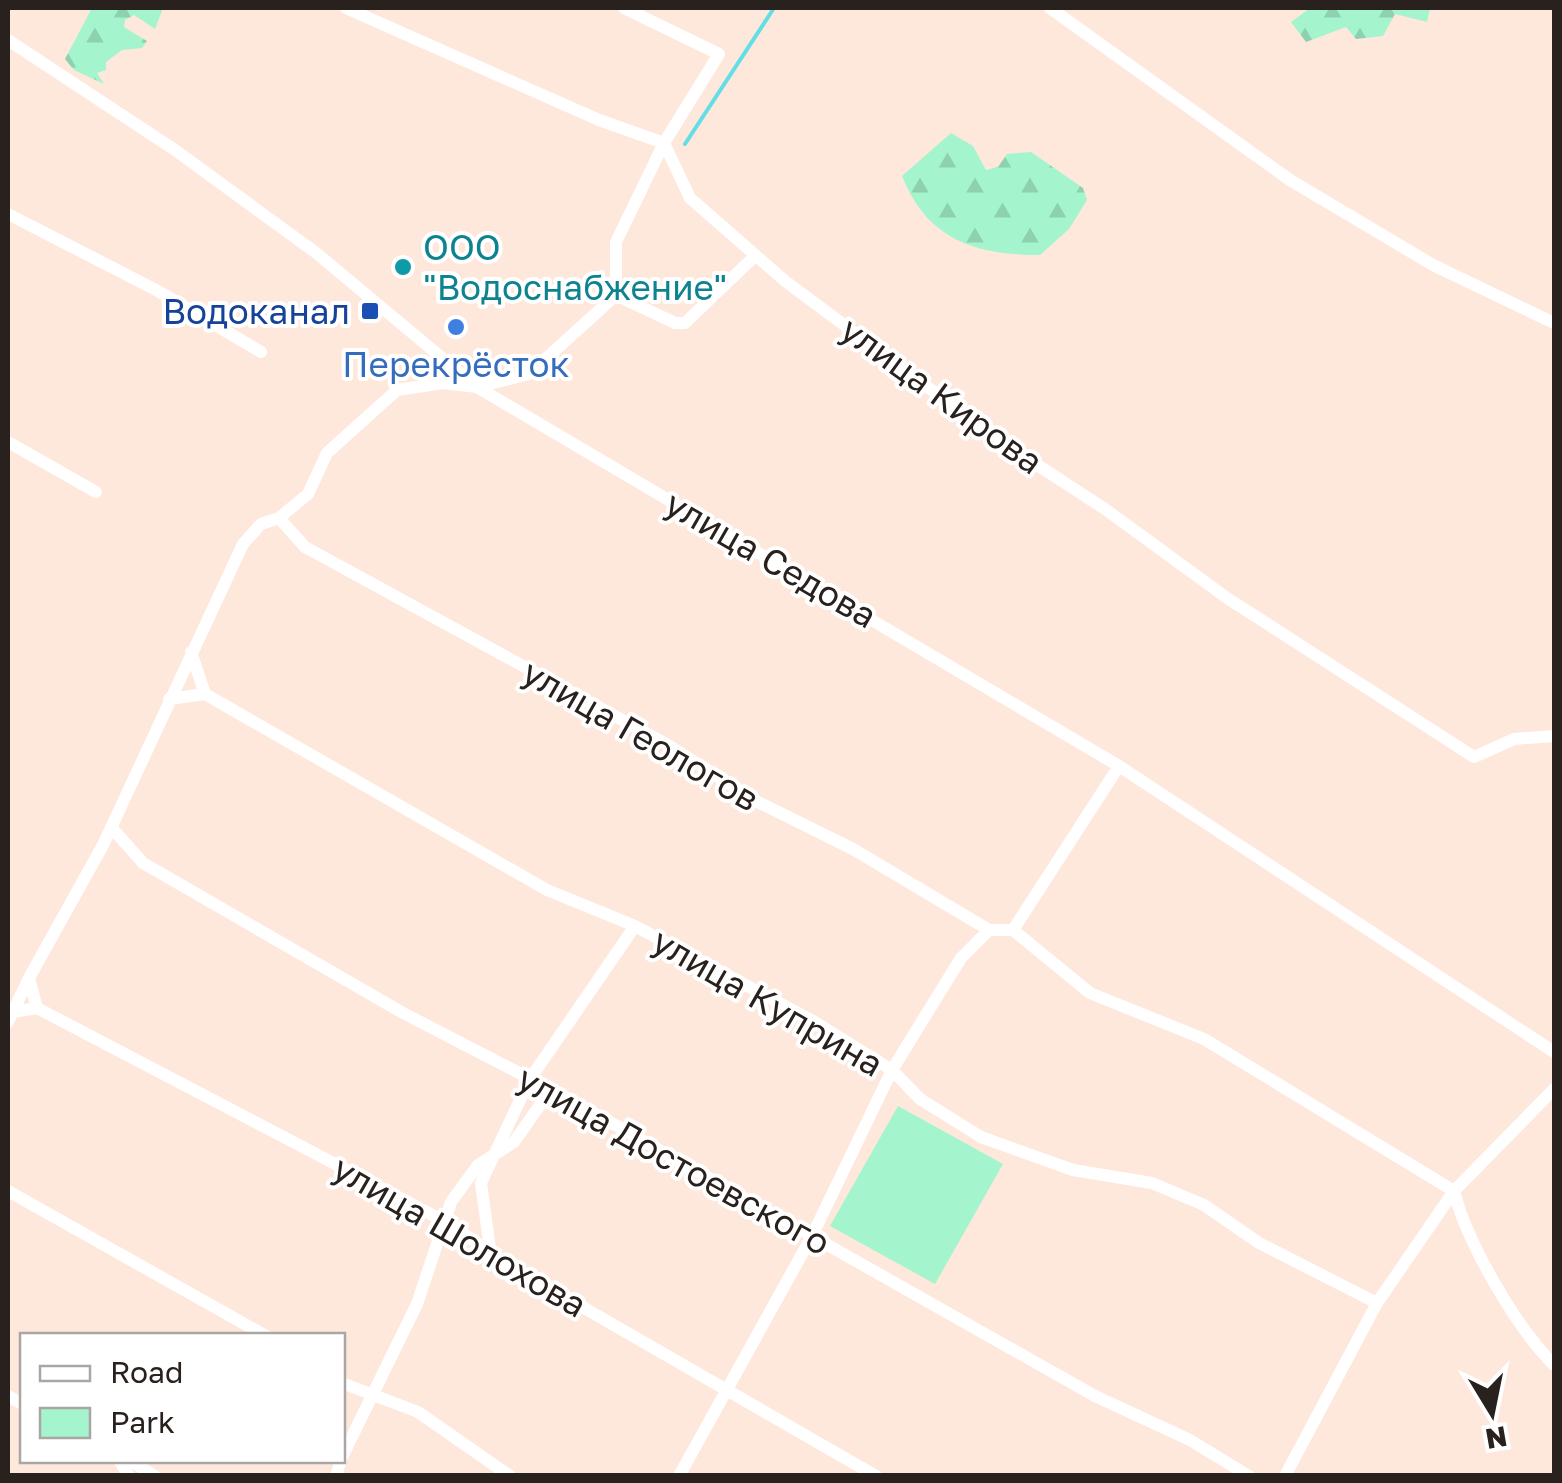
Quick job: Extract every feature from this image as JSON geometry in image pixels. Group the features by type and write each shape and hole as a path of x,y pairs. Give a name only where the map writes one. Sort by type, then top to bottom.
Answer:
{"street":[{"path":"346,8 599,120 664,142"},
{"path":"10,1017 111,827 243,544 262,524 279,518 308,494 326,454 396,390 444,383 477,387 529,374 616,295 616,242 664,142 719,54 624,8"},
{"path":"1050,8 1290,180 1433,265 1554,323"},
{"name":"улица Седова","path":"8,40 174,150 315,252 477,387 1120,766 1554,1052"},
{"name":"улица Кирова","path":"664,142 690,198 755,256 996,438 1105,509 1227,598 1474,756 1514,739 1554,736"},
{"path":"8,214 158,290 261,352"},
{"path":"616,295 685,324 755,256"},
{"path":"444,383 451,376 447,365"},
{"path":"8,442 96,492"},
{"name":"улица Геологов","path":"279,518 305,548 668,744 758,802 853,849 989,930"},
{"path":"169,698 206,694 191,652"},
{"name":"улица Куприна","path":"206,694 547,890 635,926 813,1020 892,1070 920,1099 982,1137 1072,1170 1152,1183 1204,1205 1259,1243 1376,1303"},
{"path":"1013,930 1120,766"},
{"name":"улица Достоевского","path":"111,827 143,863 403,1013 562,1095 1095,1396 1190,1440 1250,1476"},
{"path":"490,1249 481,1182 530,1079 635,926"},
{"path":"678,1476 812,1236 892,1070 961,958 989,930 1013,930 1090,993 1204,1039 1454,1191 1461,1217 1480,1256 1554,1365"},
{"path":"10,1017 37,1008 30,978"},
{"name":"улица Шолохова","path":"37,1008 446,1222 490,1249 506,1264 661,1354 727,1386 876,1476"},
{"path":"1286,1476 1376,1303 1454,1191 1554,1089"},
{"path":"345,1452 371,1393 388,1370 403,1337 451,1202 495,1152 514,1142 540,1105 562,1095"},
{"path":"8,1191 261,1333"},
{"path":"345,1385 418,1412 510,1476"}],"green space":[{"path":"92,8 163,8 155,29 134,15 125,20 124,27 147,41 142,48 122,50 106,62 106,70 97,73 104,84 74,70 65,59"},
{"path":"1310,8 1430,8 1427,22 1395,14 1383,36 1356,39 1346,27 1306,42 1291,22"},
{"path":"951,133 973,146 986,170 998,167 1007,154 1031,152 1083,188 1087,200 1069,229 1040,255 974,247 939,229 912,197 902,176"},
{"path":"898,1106 1003,1164 935,1284 830,1226"}],"waterway":[{"path":"685,144 774,8"}],"place":[{"name":"ООО \"Водоснабжение\"","path":"403,267"},
{"name":"Водоканал","path":"370,311"},
{"name":"Перекрёсток","path":"456,327"}]}
